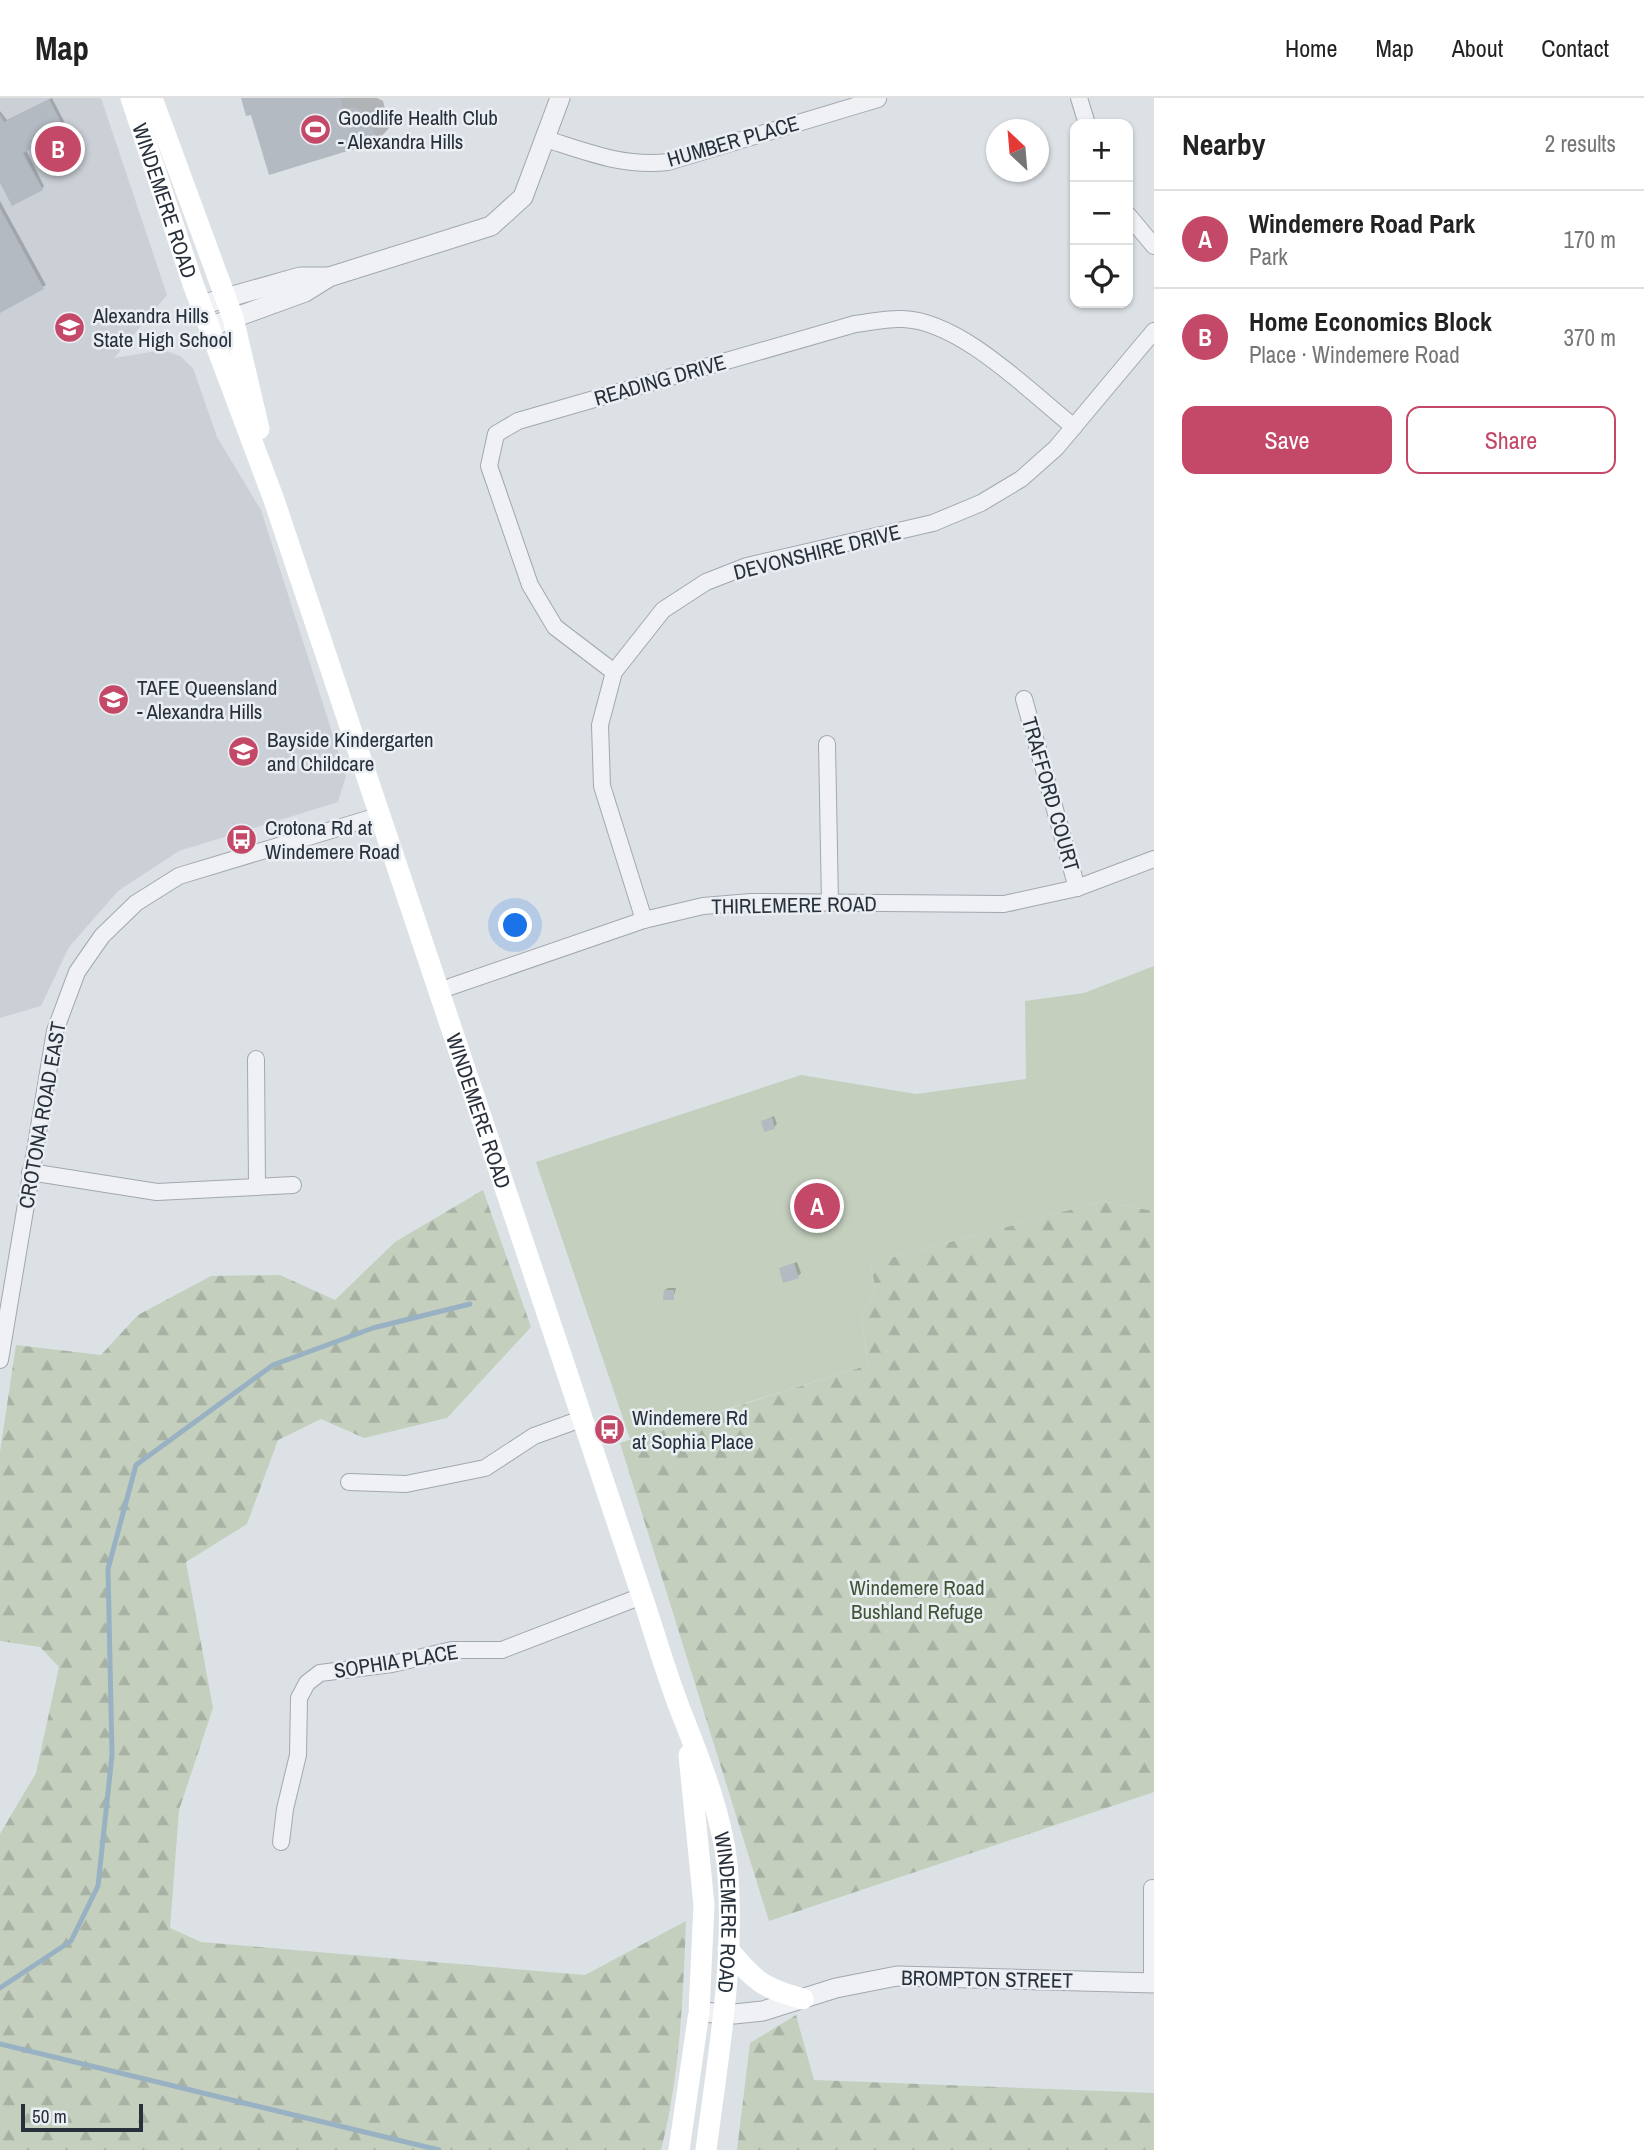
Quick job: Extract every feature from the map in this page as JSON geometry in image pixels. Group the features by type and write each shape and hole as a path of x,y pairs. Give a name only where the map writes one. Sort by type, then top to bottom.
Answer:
{"main road":[{"name":"WINDEMERE ROAD","path":"131,98 201,306 274,500 441,990 642,1596 685,1721 701,1756 727,1862 728,1949 723,2014 706,2150"},
{"name":"WINDEMERE ROAD","path":"152,98 243,347 274,500"},
{"name":"WINDEMERE ROAD","path":"679,2150 699,2012 704,1905 685,1721"},
{"path":"728,1949 753,1978 770,1990 803,1999"}],"street":[{"path":"209,327 305,292 329,277 491,226 523,197 560,98"},
{"path":"1079,98 1085,119"},
{"name":"HUMBER PLACE","path":"546,139 616,162 642,165 668,162 878,99"},
{"path":"1133,221 1154,246"},
{"path":"201,306 300,277 329,277"},
{"name":"READING DRIVE","path":"614,672 555,627 530,585 489,466 496,433 518,421 855,324 904,319 937,327 979,351 1074,427"},
{"name":"DEVONSHIRE DRIVE","path":"643,920 602,786 600,725 614,672 663,610 706,582 747,566 933,523 981,503 1021,479 1074,427 1154,331"},
{"name":"TRAFFORD COURT","path":"1024,699 1077,888"},
{"path":"827,744 830,903"},
{"name":"CROTONA ROAD EAST","path":"0,1360 7,1277 60,1014 78,972 102,936 136,903 179,876 381,815"},
{"name":"THIRLEMERE ROAD","path":"441,990 643,920 703,906 751,902 1004,904 1077,888 1154,859"},
{"path":"256,1059 257,1187"},
{"path":"30,1172 157,1192 293,1185"},
{"path":"349,1482 406,1485 485,1468 534,1436 584,1418"},
{"name":"SOPHIA PLACE","path":"282,1842 285,1809 298,1755 299,1698 307,1683 320,1673 392,1664 452,1650 502,1650 642,1596"},
{"path":"1152,1888 1153,1983"},
{"name":"BROMPTON STREET","path":"699,2012 723,2014 763,2011 897,1976 1153,1983"}],"shaded area":[{"name":"TAFE Queensland - Alexandra Hills","path":"0,98 101,98 167,295 114,358 163,350 180,356 193,368 217,437 261,510 346,776 338,802 179,851 118,891 69,947 41,1006 0,1018"}],"green space":[{"path":"1154,966 1154,1211 1103,1201 871,1263 875,1290 862,1317 868,1365 630,1439 536,1162 801,1075 916,1094 1026,1079 1025,1001 1084,993"},
{"path":"483,1190 531,1327 447,1418 364,1438 321,1419 278,1440 247,1524 186,1562 213,1708 179,1810 170,1928 201,1942 585,1975 686,1921 676,2065 661,2150 0,2150 0,1834 36,1773 59,1667 40,1647 0,1641 0,1452 16,1345 101,1355 138,1315 211,1276 280,1275 335,1300 395,1242"},
{"name":"Windemere Road Bushland Refuge","path":"1103,1201 1154,1211 1154,1792 769,1921 620,1443 868,1365 862,1317 875,1290 871,1263"},
{"path":"796,2015 814,2080 1154,2093 1154,2150 737,2150 750,2043"}],"building":[{"name":"Goodlife Health Club - Alexandra Hills","path":"241,98 340,98 344,110 354,107 369,115 377,142 269,175 251,115 246,116"},
{"path":"49,99 80,160 54,174 39,145 23,153 43,190 12,206 0,183 0,115 4,122"},
{"path":"0,208 44,289 0,313"},
{"path":"772,1117 775,1129 764,1132 761,1121"},
{"path":"794,1263 799,1278 783,1283 779,1268"},
{"path":"664,1290 674,1290 674,1300 663,1300"}],"waterway":[{"path":"0,1988 71,1941 98,1886 112,1755 108,1569 136,1465 273,1365 373,1328 470,1304"},
{"path":"0,2044 439,2150"}],"place":[{"name":"Goodlife Health Club - Alexandra Hills","path":"315,129"},
{"name":"Home Economics Block","path":"58,149"},
{"name":"Alexandra Hills State High School","path":"70,327"},
{"name":"TAFE Queensland - Alexandra Hills","path":"114,699"},
{"name":"Bayside Kindergarten and Childcare","path":"244,751"},
{"name":"Crotona Rd at Windemere Road","path":"242,839"},
{"name":"Windemere Road Park","path":"817,1206"},
{"name":"Windemere Rd at Sophia Place","path":"609,1429"}]}
